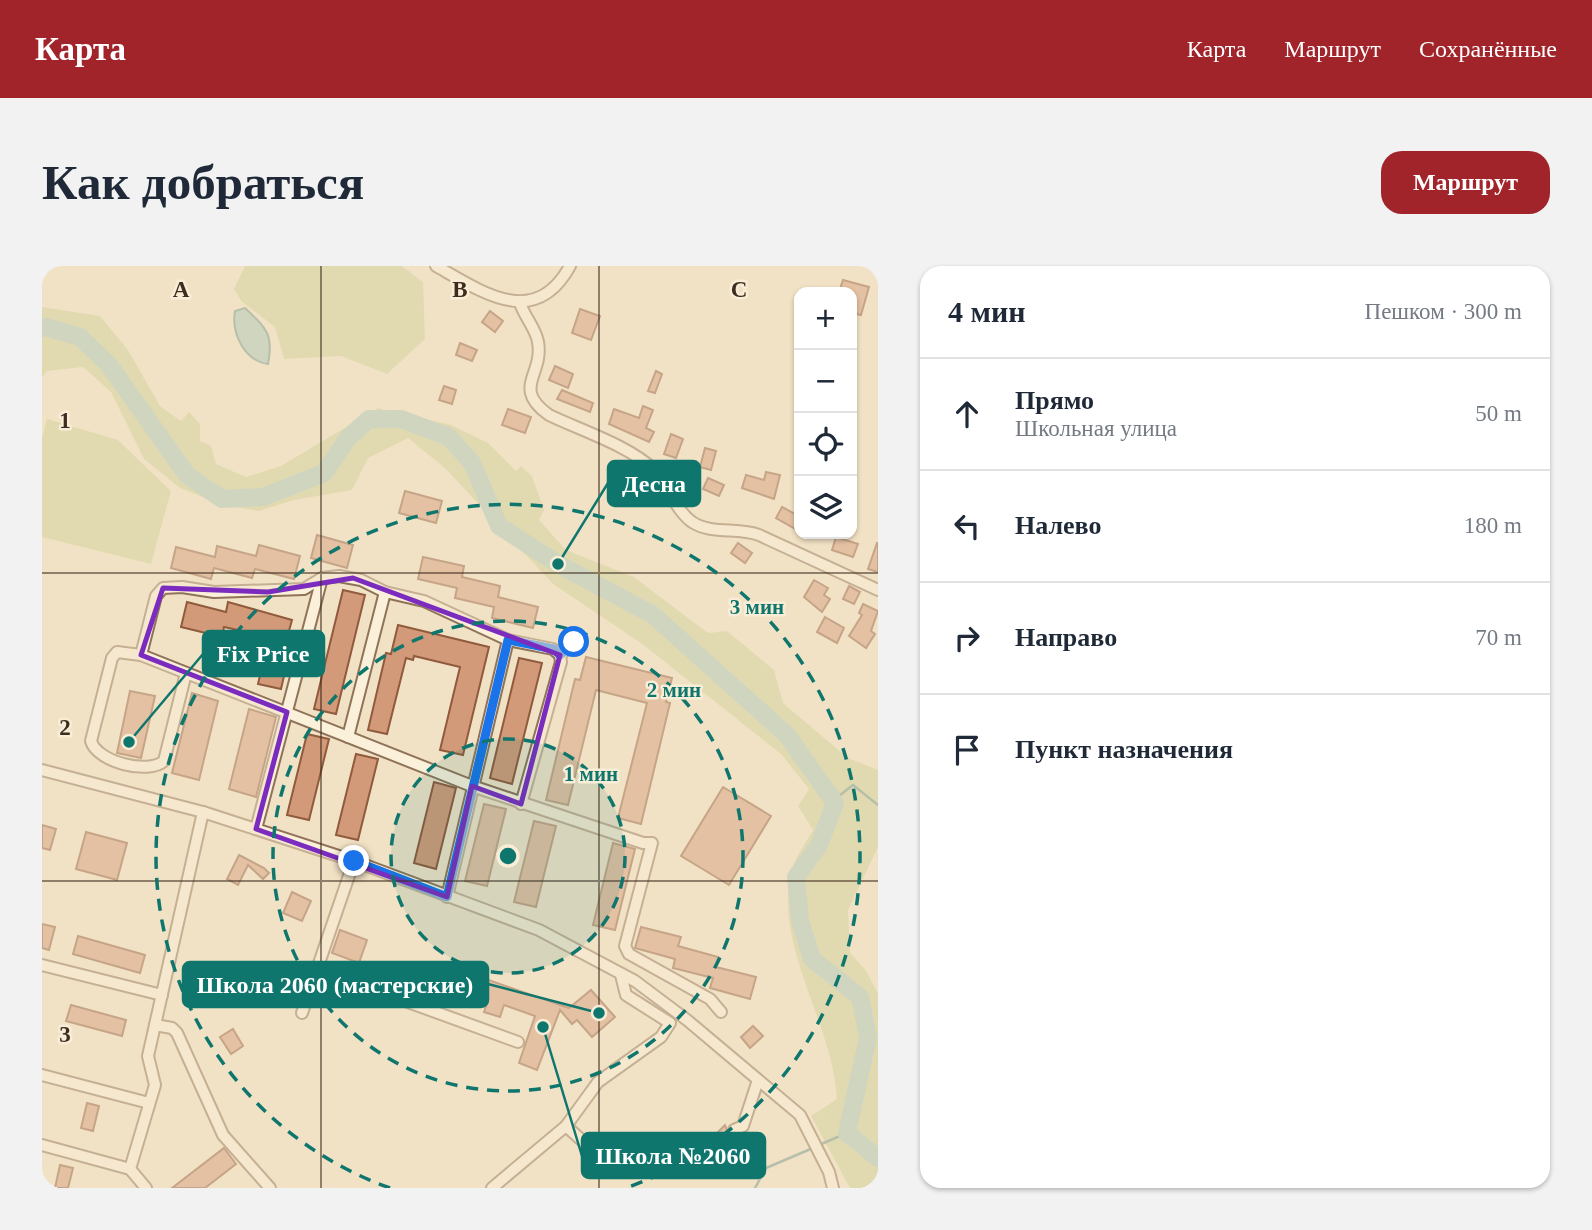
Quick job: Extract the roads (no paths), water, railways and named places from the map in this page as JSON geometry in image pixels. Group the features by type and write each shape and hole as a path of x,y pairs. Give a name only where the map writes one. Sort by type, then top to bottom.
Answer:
{"street":[{"path":"436,266 480,291 520,303 537,299 555,286 569,266"},
{"path":"520,303 538,339 529,392 535,406 642,460 665,483 690,520 709,530 743,529 878,590"},
{"path":"141,655 156,596 163,588 182,587 214,592 280,591 304,589 322,579 353,578 385,592 447,610 508,640 554,649 560,655 561,662 522,804"},
{"path":"256,829 322,579"},
{"path":"348,737 385,592"},
{"path":"447,897 508,640"},
{"path":"560,655 574,642"},
{"path":"186,673 164,761 149,769 101,757 91,741 112,658 117,652 124,650 141,655 348,737 398,754 472,786 643,843 652,843 625,946 629,954 710,999 721,1012"},
{"path":"42,770 203,811 354,861 539,930 635,981 687,1020 800,1115 833,1188"},
{"path":"130,1169 155,1085 148,1056 203,811"},
{"path":"302,1013 354,861"},
{"path":"42,965 162,995"},
{"path":"317,968 519,1042"},
{"path":"492,1188 566,1126 598,1082 661,1037 670,1023 663,1016 626,995 621,975"},
{"path":"155,1025 172,1028 177,1032 223,1135 270,1188"},
{"path":"42,1075 149,1103"},
{"path":"734,1129 743,1126 758,1080"},
{"path":"566,1126 587,1146 604,1156"},
{"path":"42,1145 130,1169 146,1188"}],"water":[{"path":"245,308 267,332 270,345 268,364 253,358 241,345 234,320 235,311"}],"waterway":[{"path":"42,328 80,337 109,365 187,475 222,499 263,497 324,473 348,438 369,419 401,419 449,437 472,463 499,526 558,564 653,615 787,735 835,803 819,845 796,877 800,920 812,959 860,997 868,1037 847,1133 878,1158"},
{"path":"834,800 853,785 878,805"},
{"path":"819,1145 847,1133"},
{"path":"755,1188 766,1168 813,1148"}],"place":[{"name":"Десна","path":"558,564"},
{"name":"Fix Price","path":"129,742"},
{"name":"Школа 2060 (мастерские)","path":"599,1013"},
{"name":"Школа №2060","path":"543,1027"}]}
